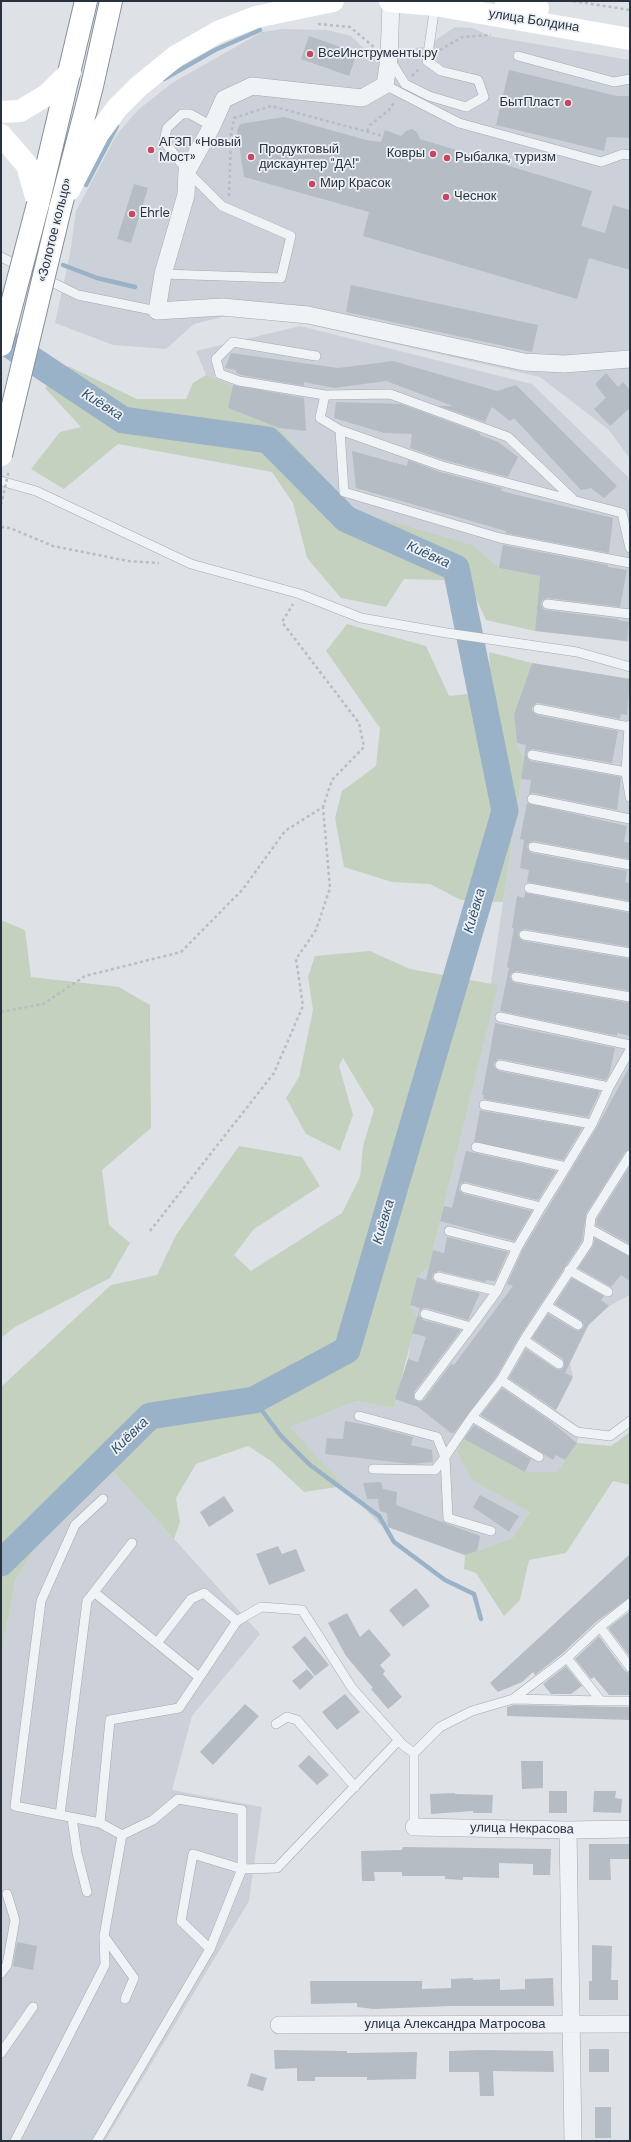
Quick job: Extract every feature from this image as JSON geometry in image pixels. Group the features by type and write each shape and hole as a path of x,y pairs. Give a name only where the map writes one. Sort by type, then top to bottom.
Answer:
{"main road":[{"path":"1,112 20,111 47,95 70,72 86,1"},
{"path":"60,209 98,134 117,108 138,87 176,56 218,32 256,17 333,1"},
{"name":"улица Болдина","path":"390,1 435,5 588,30 630,39"},
{"path":"506,1 542,9 588,30"},
{"name":"«Золотое кольцо»","path":"1,455 111,3"},
{"name":"«Золотое кольцо»","path":"1,345 38,204 70,72"},
{"path":"1,135 27,165 38,204"}],"street":[{"path":"390,1 389,59 385,85 362,98 252,86 224,99 212,126 187,171 186,195 163,274 157,311 222,307 308,315 524,362 564,364 630,359"},
{"name":"улица Некрасова","path":"414,1827 568,1830 630,1829"},
{"path":"568,1830 573,2141"},
{"name":"улица Александра Матросова","path":"279,2025 630,2024"}],"lane":[{"path":"389,59 405,84 429,96 466,107 484,97 478,80 441,71 427,61 435,5"},
{"path":"518,56 614,82 630,79"},
{"path":"385,85 460,123 474,127 601,162 623,154 630,155"},
{"path":"163,274 281,278 292,236 222,206 187,171 164,141 167,128 182,114 190,114 212,126"},
{"path":"1,257 78,295 157,311"},
{"path":"316,356 233,342 216,359 220,374 239,381 325,395 390,394 508,437 573,499"},
{"path":"325,395 320,418 340,430 442,466 622,513 630,548"},
{"path":"340,430 344,492 500,538 630,563"},
{"path":"1,481 36,491 191,564 300,594 361,618 447,633 577,652 630,667"},
{"path":"547,604 630,614"},
{"path":"538,709 629,726 626,772 630,797"},
{"path":"532,755 626,772"},
{"path":"532,799 630,819"},
{"path":"532,847 630,864"},
{"path":"528,888 630,907"},
{"path":"524,935 630,953"},
{"path":"516,977 630,997"},
{"path":"500,1017 630,1045"},
{"path":"420,1396 497,1292 517,1248 592,1124 609,1087 630,1050"},
{"path":"500,1065 609,1087"},
{"path":"484,1105 592,1124"},
{"path":"476,1147 566,1167"},
{"path":"373,1469 435,1470 472,1417 502,1380 524,1340 588,1243 591,1217 630,1155"},
{"path":"465,1188 541,1207"},
{"path":"590,1229 630,1251"},
{"path":"449,1230 517,1248"},
{"path":"569,1270 608,1292"},
{"path":"438,1277 497,1292"},
{"path":"547,1306 578,1325"},
{"path":"425,1314 471,1327"},
{"path":"524,1340 559,1364"},
{"path":"502,1380 577,1432 610,1436 630,1421"},
{"path":"359,1416 437,1437 445,1457 448,1518 491,1531"},
{"path":"472,1417 539,1457"},
{"path":"103,1499 75,1525 41,1601 15,1806 100,1823 122,1835"},
{"path":"60,1815 88,1601 132,1543"},
{"path":"94,1592 198,1677"},
{"path":"157,1643 191,1599 204,1593 237,1621"},
{"path":"513,1699 567,1658 630,1603"},
{"path":"100,1823 110,1720 179,1708 198,1677 237,1621 261,1607 302,1610 352,1688 399,1740 414,1753"},
{"path":"600,1628 630,1667"},
{"path":"567,1658 601,1701"},
{"path":"414,1827 414,1753 440,1727 472,1711 513,1699 630,1701"},
{"path":"276,1724 287,1717 297,1720 355,1787"},
{"path":"210,1949 181,1921 193,1854 242,1869 277,1868 399,1740"},
{"path":"97,2141 210,1949 242,1869 242,1810 178,1799 153,1820 122,1835"},
{"path":"72,1818 87,1892"},
{"path":"16,2141 105,1965 104,1936 122,1835"},
{"path":"1,1901 7,1894 15,1920 7,1965 1,1973"},
{"path":"104,1936 134,1978 125,1999"},
{"path":"1,2053 33,2007"}],"path":[{"path":"573,1 630,10"},
{"path":"311,23 350,27 389,59"},
{"path":"427,61 443,47 462,37 493,34"},
{"path":"227,208 231,136 234,118 271,106 383,136"},
{"path":"1,527 10,528 53,546 128,561 160,562"},
{"path":"150,1231 274,1073 303,1006 296,959 316,930 330,888 324,807 332,780 364,747 359,723 282,622 300,594"},
{"path":"1,1012 43,1004 84,976 181,952 242,889 285,831 324,807"}],"shaded area":[{"path":"455,27 473,28 489,36 630,60 630,459 609,430 540,377 276,317 231,315 194,324 166,349 113,345 55,323 70,254 76,211 117,134 138,110 172,83 262,32 283,29 327,30 351,36 368,52 425,47"},
{"path":"300,326 532,384 628,477 630,489 630,642 535,631 540,576 499,568 355,511 279,428 218,404 196,351"},
{"path":"532,663 630,679 630,1295 609,1306 589,1325 570,1363 573,1377 556,1410 580,1428 577,1443 512,1538 465,1555 379,1524 289,1427 357,1401 394,1408 408,1359 412,1333 410,1305 417,1277 429,1266 480,1057 524,762 517,743 514,713"},
{"path":"109,1467 260,1634 192,1716 172,1790 262,1807 249,1901 105,2141 1,2141 1,1656 16,1579 59,1510"}],"green space":[{"path":"68,366 137,399 186,399 193,383 206,375 233,387 228,408 279,428 355,511 472,545 499,568 540,576 535,631 486,620 468,581 404,579 386,607 341,598 307,558 293,503 272,472 118,444 64,489 31,469 60,432 81,427 45,388"},
{"path":"347,624 426,646 449,696 491,691 489,652 532,663 514,713 517,743 524,762 503,902 461,900 430,884 392,882 344,867 335,818 342,791 376,766 380,728 326,651"},
{"path":"1,920 25,930 31,977 119,987 150,1005 151,1128 102,1170 109,1225 130,1243 110,1278 15,1327 1,1338"},
{"path":"370,951 410,969 498,985 429,1266 417,1277 410,1305 417,1317 394,1408 357,1401 290,1427 344,1486 304,1492 271,1461 248,1446 196,1464 176,1498 180,1522 174,1539 109,1467 59,1510 16,1579 1,1656 1,1387 111,1285 157,1275 176,1235 239,1146 302,1157 320,1186 254,1229 234,1255 251,1271 342,1213 360,1177 363,1146 374,1110 343,1058 339,1066 353,1115 340,1151 306,1134 286,1098 299,1077 313,1010 308,977 315,956"},
{"path":"630,1432 630,1485 613,1481 566,1553 529,1560 520,1600 504,1616 476,1573 464,1569 465,1555 512,1538 530,1512 472,1480 457,1452 463,1438 525,1472 557,1472 577,1443 611,1446"}],"building":[{"path":"309,36 357,53 349,76 301,59"},
{"path":"509,70 617,96 630,96 630,138 607,137 604,151 496,125"},
{"path":"284,117 366,140 381,142 385,130 401,136 406,131 412,129 417,132 420,139 592,191 581,226 605,233 613,205 630,210 630,270 589,258 577,299 363,236 369,212 244,177 237,131 240,124"},
{"name":"Ehrle","path":"134,184 148,188 131,243 117,239"},
{"path":"351,285 538,325 532,352 346,312"},
{"path":"231,353 338,368 393,361 497,391 516,385 617,486 604,498 591,488 581,490 514,418 510,421 492,407 485,422 439,406 453,406 386,381 334,388 304,382 304,386 241,375 236,373 236,370 225,368"},
{"path":"606,373 618,387 623,382 630,390 630,408 610,426 594,409 606,398 595,384"},
{"path":"233,385 304,398 306,431 279,428 228,408"},
{"path":"336,402 401,404 480,433 480,435 498,442 518,457 508,477 444,460 410,448 412,434 384,433 334,418"},
{"path":"352,451 407,466 408,460 440,472 502,488 501,491 613,518 609,553 505,533 506,531 356,488"},
{"path":"503,545 627,570 620,607 548,598 542,600 541,604 543,609 546,610 618,619 629,622 627,641 535,631 540,576 499,568"},
{"path":"532,663 630,679 627,715 621,714 620,719 539,703 536,703 532,707 532,711 537,715 618,731 612,763 533,749 528,751 526,754 528,759 531,761 621,777 617,810 533,793 529,794 531,780 521,779 526,745 517,743 514,714"},
{"path":"527,803 627,826 624,842 630,843 629,859 534,841 529,843 527,846 529,851 532,853 627,871 625,882 630,883 630,901 527,882 529,870 520,868 524,840 520,839"},
{"path":"525,893 630,913 630,947 525,929 520,931 518,934 520,939 523,941 630,959 630,991 517,971 512,973 510,976 512,981 515,983 630,1003 630,1036 617,1033 617,1036 500,1011 509,968 507,967 514,928 512,928 517,896 524,898"},
{"path":"495,1023 615,1048 609,1075 606,1080 501,1059 498,1059 494,1063 494,1067 499,1071 600,1091 588,1117 483,1099 484,1095 482,1095"},
{"path":"630,1066 630,1149 625,1152 586,1214 582,1241 519,1337 496,1377 454,1433 451,1433 418,1407 395,1399 408,1359 418,1362 426,1337 412,1333 420,1308 410,1305 417,1277 426,1280 433,1250 444,1253 447,1237 508,1252 495,1281 486,1280 485,1282 439,1271 433,1273 432,1279 436,1283 480,1293 468,1320 427,1308 423,1308 419,1312 419,1316 423,1320 461,1330 414,1392 414,1399 419,1402 424,1400 451,1364 454,1365 513,1286 507,1284 522,1251 597,1127"},
{"path":"480,1110 582,1128 563,1160 474,1142"},
{"path":"466,1151 556,1171 538,1200 466,1182 460,1184 459,1190 464,1194 532,1211 514,1241 440,1221 444,1206 452,1208"},
{"path":"630,1166 630,1244 596,1225 597,1219"},
{"path":"595,1238 630,1257 630,1281 621,1275 611,1287 578,1268 593,1246"},
{"path":"572,1278 604,1296 601,1300 609,1306 588,1325 565,1373 573,1377 556,1410 509,1378 526,1349 556,1369 561,1370 564,1367 563,1359 532,1338 548,1314 575,1330 578,1331 583,1328 584,1325 581,1320 555,1304"},
{"path":"502,1388 550,1421 577,1443 565,1460 556,1455 553,1460 481,1415"},
{"path":"345,1421 376,1427 413,1437 411,1445 432,1450 433,1462 411,1464 325,1454 327,1438 343,1439"},
{"path":"474,1425 531,1459 525,1472 464,1439"},
{"path":"381,1482 383,1489 397,1492 396,1505 480,1536 477,1551 465,1555 388,1527 387,1513 380,1511 378,1499 367,1499 363,1483"},
{"path":"480,1495 519,1516 509,1532 473,1507"},
{"path":"224,1496 234,1511 209,1527 200,1512"},
{"path":"278,1546 282,1554 296,1549 305,1571 269,1585 256,1554"},
{"path":"630,1554 630,1597 596,1622 563,1653 535,1675 533,1672 522,1682 498,1692 490,1683"},
{"path":"416,1588 430,1606 403,1627 389,1610"},
{"path":"630,1611 630,1657 608,1628"},
{"path":"347,1613 360,1637 369,1629 391,1655 380,1665 385,1671 383,1674 402,1697 388,1709 371,1689 373,1688 346,1656 328,1623"},
{"path":"305,1636 329,1665 315,1676 292,1647"},
{"path":"599,1636 625,1671 630,1673 630,1695 609,1695 594,1677 591,1679 575,1659"},
{"path":"566,1666 582,1686 571,1694 551,1694 543,1684"},
{"path":"307,1669 314,1677 300,1690 292,1681"},
{"path":"345,1694 360,1712 337,1730 322,1712"},
{"path":"245,1704 259,1716 213,1765 200,1752"},
{"path":"514,1705 630,1707 630,1720 507,1716 507,1707"},
{"path":"309,1755 329,1775 317,1785 298,1766"},
{"path":"521,1761 543,1761 543,1788 522,1789"},
{"path":"549,1791 567,1791 567,1813 549,1813"},
{"path":"594,1791 616,1791 615,1798 622,1799 621,1813 593,1812"},
{"path":"455,1793 493,1795 492,1813 473,1813 473,1811 431,1814 430,1794"},
{"path":"589,1844 630,1844 630,1859 610,1859 611,1880 589,1880"},
{"path":"403,1847 551,1849 550,1875 533,1875 533,1864 499,1863 499,1878 463,1877 463,1880 445,1879 445,1876 402,1876 402,1872 374,1872 375,1881 362,1881 361,1851 402,1850"},
{"path":"17,1942 37,1946 33,1970 13,1966"},
{"path":"592,1945 612,1946 611,1980 618,1980 618,2000 589,2000 589,1981 592,1981"},
{"path":"473,1978 473,1980 500,1979 500,1990 525,1989 525,1979 553,1978 554,2006 452,2006 373,2009 357,2007 357,2003 311,2004 310,1981 422,1981 422,1989 451,1988 451,1979"},
{"path":"589,2049 609,2049 609,2072 589,2072"},
{"path":"274,2050 347,2051 347,2053 417,2052 416,2079 367,2080 367,2077 315,2077 315,2081 297,2081 297,2068 275,2069"},
{"path":"449,2051 553,2051 554,2072 493,2071 494,2096 480,2096 479,2072 449,2072"},
{"path":"251,2073 267,2078 263,2091 247,2086"},
{"path":"595,2107 611,2107 611,2138 595,2138"}],"waterway":[{"path":"164,79 215,50 260,30"},
{"path":"86,185 117,126"},
{"path":"63,265 97,278 135,287"},
{"name":"Киёвка","path":"1,339 123,420 268,440 346,519 456,568 505,811 347,1350 254,1400 150,1416 1,1563"},
{"path":"254,1400 281,1436 310,1465 379,1516 394,1542 445,1580 474,1594 481,1619"}],"place":[{"name":"ВсеИнструменты.ру","path":"310,54"},
{"name":"БытПласт","path":"568,103"},
{"name":"АГЗП «Новый Мост»","path":"151,150"},
{"name":"Ковры","path":"433,154"},
{"name":"Продуктовый дискаунтер \"ДА!\"","path":"251,157"},
{"name":"Рыбалка, туризм","path":"447,158"},
{"name":"Мир Красок","path":"312,184"},
{"name":"Чеснок","path":"446,197"},
{"name":"Ehrle","path":"132,214"}]}
